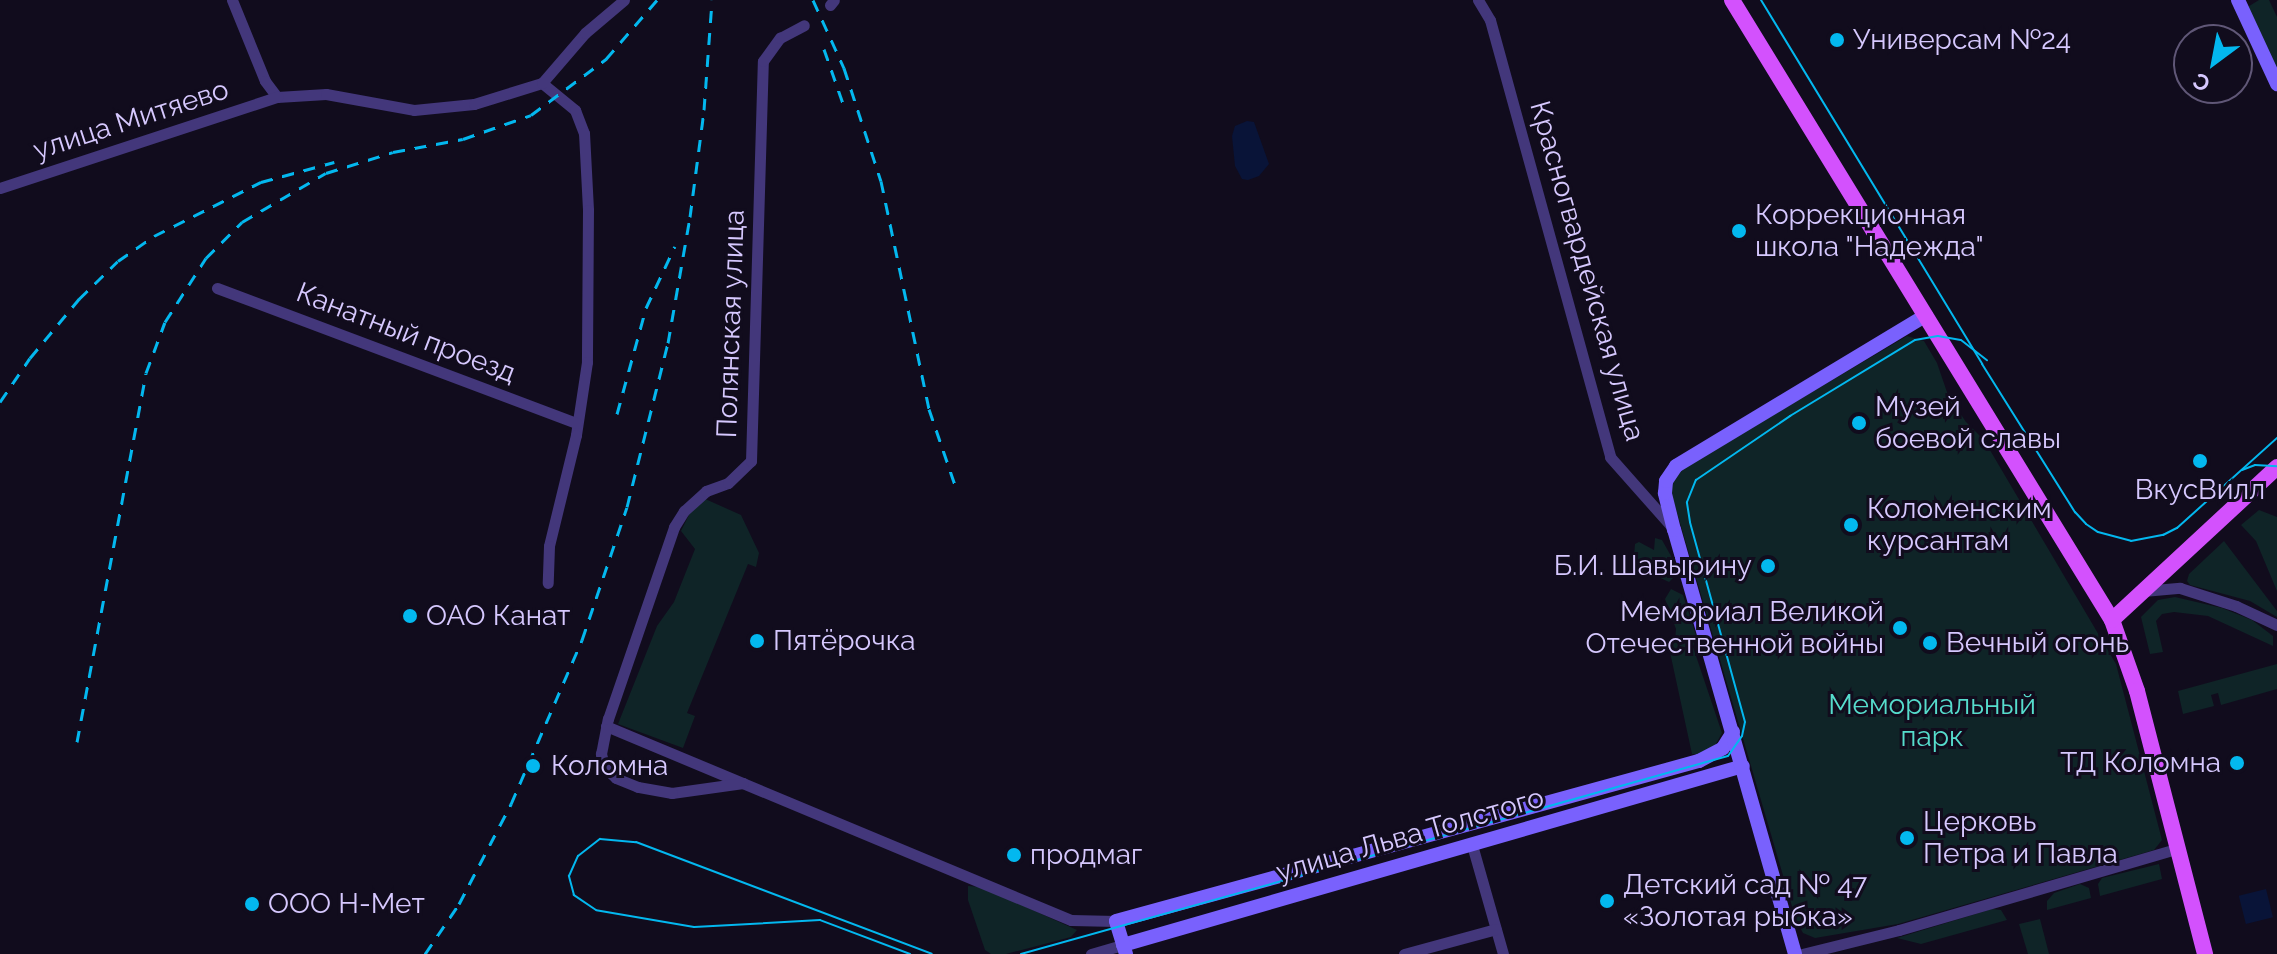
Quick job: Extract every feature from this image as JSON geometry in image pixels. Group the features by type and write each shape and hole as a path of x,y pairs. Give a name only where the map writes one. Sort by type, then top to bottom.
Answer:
{"main road":[{"path":"1732,0 2112,620 2133,677 2205,954"},
{"path":"2112,620 2276,469"}],"street":[{"name":"улица Митяево","path":"232,0 265,81 277,97"},
{"path":"548,583 549,546 577,423 587,362 588,210 584,133 575,110 542,83 577,42 624,0"},
{"name":"Красногвардейская улица","path":"1478,0 1490,20 1610,457 1674,530 1795,954"},
{"path":"2238,0 2277,84"},
{"name":"Полянская улица","path":"743,783 672,793 638,787 616,778 605,768 601,754 606,726 674,527 684,511 706,491 728,483 751,461 763,61 780,38 804,25"},
{"name":"улица Митяево","path":"0,188 277,97 326,94 414,110 474,104 542,83"},
{"name":"Канатный проезд","path":"217,288 577,423"},
{"path":"1674,530 1665,493 1666,481 1676,466 1926,315"},
{"path":"2143,591 2180,588 2236,606 2277,625"},
{"path":"606,726 1071,920 1116,921 1124,950"},
{"name":"улица Льва Толстого","path":"1116,921 1699,761 1723,748 1733,732"},
{"name":"улица Льва Толстого","path":"1091,954 1124,950 1743,766"},
{"path":"1472,845 1503,954"},
{"path":"1802,954 1899,930 2179,848"},
{"path":"1404,954 1496,929"}],"green space":[{"path":"2259,0 2269,0 2277,17 2277,76 2246,8"},
{"name":"Мемориальный парк","path":"1907,336 1924,341 1937,363 1948,395 1966,422 1984,440 2116,664 2162,840 2154,850 1898,924 1815,938 1803,933 1796,920 1671,492 1672,482 1680,470"},
{"path":"703,498 741,515 759,553 756,567 748,564 687,713 695,716 683,748 618,724 657,626 674,602 695,549 681,531 694,505"},
{"path":"2259,510 2277,517 2277,591 2256,541 2241,525"},
{"path":"1655,538 1662,540 1671,556 1675,576 1669,582 1641,569 1634,556 1635,544 1639,542 1654,550"},
{"path":"2224,541 2277,611 2277,617 2250,601 2190,585 2187,581 2189,574"},
{"path":"1671,589 1683,595 1696,635 1693,647 1722,733 1713,749 1703,754 1692,754 1668,643 1675,641 1676,629 1665,599"},
{"path":"2175,597 2222,608 2252,620 2273,636 2273,646 2208,616 2174,612 2162,614 2156,621 2163,652 2150,654 2141,617 2158,600"},
{"path":"2277,664 2277,689 2221,705 2218,693 2211,695 2214,706 2183,714 2178,691"},
{"path":"2159,864 2162,879 2100,896 2098,884 2102,878"},
{"path":"2080,884 2089,888 2091,898 2047,910 2047,901 2054,893"},
{"path":"968,886 982,887 1077,930 1071,937 1006,954 991,954 985,950 968,900"},
{"path":"1992,909 2001,910 2007,920 1921,944 1897,938"},
{"path":"2040,919 2049,954 2028,954 2019,924"}],"water":[{"path":"1247,121 1254,122 1269,164 1259,176 1248,180 1242,179 1235,166 1232,136 1235,126"},
{"path":"2266,889 2273,917 2246,924 2239,896"}],"tram line":[{"path":"1761,0 1982,364 2075,512 2086,524 2098,532 2131,541 2163,535 2177,528 2277,438"},
{"path":"1021,954 1728,756 1742,736 1745,722 1690,522 1687,502 1696,480 1790,416 1915,340 1938,336 1961,340 1987,360"},
{"path":"2242,470 2255,465 2277,466"},
{"path":"910,954 820,920 694,927 596,910 574,895 569,876 578,856 600,839 636,842 932,954"}],"railway":[{"path":"77,742 146,373 165,322 206,258 242,222 326,173 393,152 463,139 531,115 606,59 657,0"},
{"path":"425,954 459,904 511,804 582,640 627,507 668,343 690,217 704,110 712,0"},
{"path":"813,0 844,68 881,181 929,409 957,491"},
{"path":"824,49 845,109"},
{"path":"0,402 30,358 79,299 118,261 154,236 261,182 334,162"},
{"path":"617,414 646,308 675,246"}],"place":[{"name":"Универсам №24","path":"1837,40"},
{"name":"Коррекционная школа \"Надежда\"","path":"1739,231"},
{"name":"Музей боевой славы","path":"1859,423"},
{"name":"ВкусВилл","path":"2200,461"},
{"name":"Коломенским курсантам","path":"1851,525"},
{"name":"Б.И. Шавырину","path":"1768,566"},
{"name":"ОАО Канат","path":"410,616"},
{"name":"Мемориал Великой Отечественной войны","path":"1900,628"},
{"name":"Пятёрочка","path":"757,641"},
{"name":"Вечный огонь","path":"1930,643"},
{"name":"ТД Коломна","path":"2237,763"},
{"name":"Коломна","path":"533,766"},
{"name":"Церковь Петра и Павла","path":"1907,838"},
{"name":"продмаг","path":"1014,855"},
{"name":"Детский сад № 47 «Золотая рыбка»","path":"1607,901"},
{"name":"ООО Н-Мет","path":"252,904"}]}
